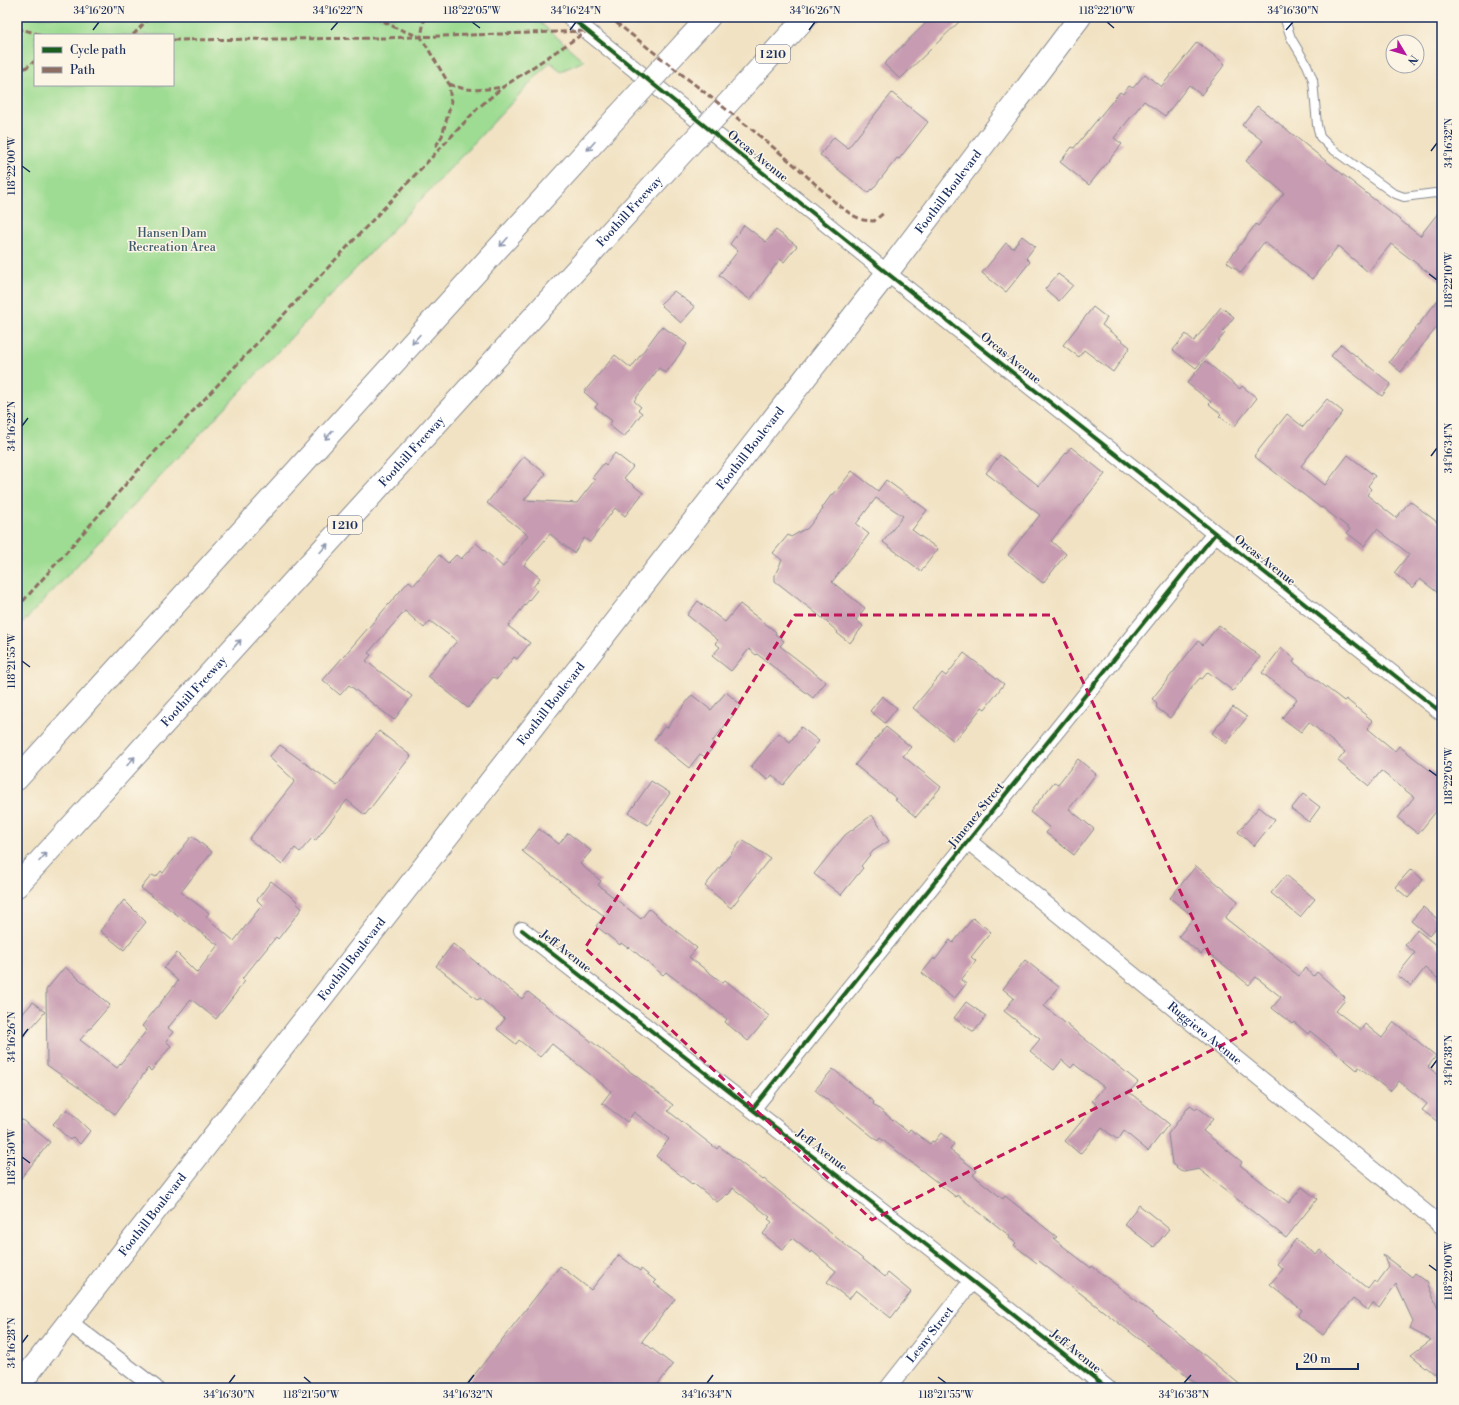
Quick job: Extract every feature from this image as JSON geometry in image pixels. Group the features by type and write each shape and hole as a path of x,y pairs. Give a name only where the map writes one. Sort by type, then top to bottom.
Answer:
{"main road":[{"path":"17,779 708,17"},
{"name":"Foothill Freeway","path":"17,886 806,17"},
{"name":"Foothill Boulevard","path":"17,1388 887,273 1080,17"}],"street":[{"name":"Orcas Avenue","path":"570,17 887,273 1442,713"},
{"name":"Jimenez Street","path":"753,1108 1215,534"},
{"name":"Ruggiero Avenue","path":"968,841 1442,1226"},
{"name":"Jeff Avenue","path":"522,930 753,1108 1107,1388"},
{"name":"Lesny Street","path":"888,1388 972,1281"},
{"path":"69,1322 155,1388"}],"lane":[{"path":"1284,17 1291,38 1307,65 1313,80 1317,124 1320,137 1331,148 1393,193 1404,197 1435,193 1442,194"}],"highlighted area":[{"path":"795,615 1052,615 1246,1033 872,1220 585,948"}],"green space":[{"name":"Hansen Dam Recreation Area","path":"17,17 534,17 584,61 561,71 550,62 17,629"}],"building":[{"path":"932,17 964,17 900,79 884,64"},
{"path":"1197,42 1225,64 1201,95 1189,85 1165,116 1144,101 1114,138 1122,144 1089,185 1060,162 1072,147 1074,148 1120,92 1123,94 1129,86 1133,88 1145,74 1161,87"},
{"path":"892,93 928,122 899,159 897,158 868,193 820,155 834,137 848,148"},
{"path":"1257,106 1420,236 1442,208 1442,283 1391,244 1368,272 1338,246 1312,279 1264,242 1241,273 1227,262 1256,224 1258,226 1284,193 1246,161 1263,141 1242,125"},
{"path":"744,225 766,242 776,230 797,246 784,262 780,259 750,300 719,275 738,251 730,244"},
{"path":"1022,236 1035,246 1026,258 1030,262 1006,292 982,273 1006,243 1013,248"},
{"path":"1058,274 1073,285 1059,301 1045,289"},
{"path":"674,291 695,307 681,323 660,304"},
{"path":"1442,295 1442,321 1401,372 1389,362"},
{"path":"1093,307 1107,318 1102,325 1130,347 1113,372 1084,350 1079,357 1063,345"},
{"path":"1221,307 1234,317 1223,331 1225,333 1196,368 1173,350 1186,334 1194,341"},
{"path":"662,326 687,344 666,373 659,368 634,401 641,407 638,410 642,413 624,437 609,425 612,421 595,407 598,404 584,392 615,355 631,368"},
{"path":"1341,344 1391,384 1382,396 1331,356"},
{"path":"1205,361 1240,389 1242,386 1257,398 1234,427 1219,416 1221,414 1209,404 1211,402 1187,383"},
{"path":"1327,399 1343,412 1301,466 1325,485 1348,455 1375,476 1368,486 1371,489 1367,495 1396,518 1410,501 1442,526 1442,596 1420,579 1413,588 1394,573 1409,554 1377,529 1364,546 1347,533 1350,529 1254,456 1287,414 1303,427"},
{"path":"1071,447 1105,474 1051,541 1066,554 1043,583 1008,555 1040,515 986,473 1000,455 1039,486"},
{"path":"615,453 633,467 624,478 643,493 625,516 615,508 590,542 584,538 574,553 550,534 524,565 540,578 533,587 537,590 508,626 530,643 517,659 514,657 497,679 493,677 468,708 428,676 457,641 430,621 424,628 405,611 368,653 371,655 366,661 412,696 394,720 349,685 340,695 323,680 409,581 414,585 439,555 448,563 456,555 461,559 476,543 503,567 528,535 487,503 524,456 546,474 524,500 577,503 595,480 592,478 604,463 606,465"},
{"path":"852,471 878,491 886,480 927,510 912,530 938,549 921,571 883,542 903,516 876,498 856,524 869,534 832,582 865,608 856,620 863,626 850,643 837,633 838,632 821,617 775,581 775,575 782,560 773,553 788,535 791,537 807,529 823,509 822,508 832,494 834,494"},
{"path":"698,601 725,622 740,604 776,632 775,634 784,641 780,646 826,682 813,698 749,649 731,671 712,656 720,647 715,643 718,640 687,615"},
{"path":"1219,625 1260,657 1233,691 1208,672 1192,687 1170,718 1156,707 1157,703 1152,699 1198,641 1203,645"},
{"path":"1281,648 1295,659 1293,662 1344,701 1346,699 1373,721 1367,728 1395,751 1399,746 1442,780 1442,804 1418,834 1398,818 1414,797 1381,771 1369,786 1338,761 1345,752 1309,722 1301,732 1282,718 1297,699 1262,673"},
{"path":"964,653 1004,684 985,709 982,707 954,741 913,708 942,673 946,676"},
{"path":"726,692 741,705 712,742 715,745 705,757 700,754 689,768 654,740 665,726 667,728 692,695 711,710"},
{"path":"882,696 897,708 885,723 870,711"},
{"path":"1233,707 1247,717 1226,744 1212,733"},
{"path":"801,727 819,741 783,785 772,775 768,780 751,767 779,733 790,742"},
{"path":"886,727 911,747 903,756 941,787 916,817 895,800 897,799 855,765"},
{"path":"379,731 411,756 365,815 347,800 315,841 312,838 300,852 295,848 282,865 249,839 295,781 269,757 280,745 337,786"},
{"path":"1078,759 1096,774 1069,809 1094,829 1074,855 1046,833 1050,828 1030,812 1054,782 1058,784"},
{"path":"651,781 670,793 648,825 629,813"},
{"path":"1303,794 1320,807 1309,822 1291,809"},
{"path":"1259,807 1275,820 1254,846 1238,832"},
{"path":"872,815 889,841 873,851 861,866 863,868 841,895 814,874 845,835"},
{"path":"539,829 559,844 568,833 591,851 580,864 601,881 598,885 641,919 649,909 697,948 689,957 723,983 725,980 769,1016 748,1041 725,1022 727,1019 666,972 663,975 629,947 628,948 621,943 620,945 596,926 604,916 522,851"},
{"path":"192,836 212,852 181,892 209,913 206,917 234,941 262,905 257,900 271,881 297,901 296,903 302,908 278,939 276,937 242,979 245,981 216,1019 191,999 168,1028 173,1032 166,1041 171,1046 151,1071 148,1068 115,1114 47,1065 46,990 65,967 110,1005 80,1040 117,1068 147,1030 142,1026 178,981 164,968 177,953 197,973 218,945 141,888 152,875 156,877 161,871 163,873"},
{"path":"742,840 770,858 731,908 705,886"},
{"path":"1196,866 1238,901 1225,918 1299,976 1305,968 1314,976 1317,972 1345,997 1343,999 1345,1000 1336,1011 1361,1030 1365,1024 1382,1038 1394,1022 1436,1056 1428,1067 1442,1078 1442,1125 1422,1110 1427,1104 1399,1081 1390,1091 1359,1067 1357,1070 1310,1031 1308,1034 1294,1022 1292,1024 1272,1008 1281,997 1256,977 1249,985 1205,950 1201,954 1179,936 1194,917 1170,898"},
{"path":"1411,869 1423,880 1408,898 1395,887"},
{"path":"1286,875 1315,899 1300,917 1271,893"},
{"path":"124,900 146,922 124,950 100,931"},
{"path":"1423,907 1441,922 1429,936 1411,921"},
{"path":"973,918 991,932 971,957 976,961 961,980 966,984 954,999 922,973 934,958 935,960 950,940 953,943"},
{"path":"1417,930 1442,950 1442,982 1425,968 1411,986 1397,975 1415,953 1405,945"},
{"path":"453,944 522,999 528,992 673,1105 668,1111 717,1149 719,1146 763,1180 764,1179 885,1277 888,1273 911,1292 891,1318 856,1290 849,1299 827,1282 836,1271 812,1251 811,1253 792,1238 783,1250 763,1234 772,1222 768,1219 770,1217 733,1188 728,1195 727,1194 717,1202 656,1156 669,1139 634,1112 627,1122 602,1103 611,1091 552,1044 540,1057 519,1040 516,1044 497,1029 505,1019 480,998 478,1000 436,966"},
{"path":"1025,960 1059,987 1044,1006 1138,1082 1129,1092 1169,1124 1148,1151 1124,1131 1118,1140 1102,1128 1080,1154 1065,1141 1096,1104 1092,1101 1104,1087 1074,1064 1071,1068 1062,1060 1054,1070 1030,1051 1040,1039 1004,1011 1014,998 1003,989"},
{"path":"33,1002 45,1012 17,1044 17,1020"},
{"path":"966,1002 986,1016 974,1032 954,1018"},
{"path":"833,1069 908,1132 910,1129 930,1144 932,1141 934,1142 941,1133 954,1144 950,1150 977,1171 973,1175 1003,1199 1005,1196 1057,1237 1054,1239 1091,1268 1092,1266 1184,1338 1244,1388 1202,1388 1039,1261 1037,1263 1014,1245 1016,1243 1009,1238 1010,1236 957,1195 956,1197 880,1138 878,1141 815,1090"},
{"path":"1190,1105 1196,1109 1197,1107 1213,1119 1203,1131 1242,1162 1240,1165 1289,1203 1302,1187 1317,1199 1286,1238 1199,1169 1183,1172 1172,1164 1168,1134"},
{"path":"67,1109 90,1131 80,1144 73,1137 70,1140 53,1124"},
{"path":"17,1116 50,1142 17,1183 17,1147 23,1141 17,1136"},
{"path":"1139,1205 1169,1229 1154,1247 1124,1224"},
{"path":"1296,1239 1316,1255 1320,1250 1368,1289 1374,1281 1377,1283 1389,1267 1383,1255 1412,1277 1415,1273 1427,1282 1442,1319 1442,1380 1411,1355 1431,1340 1410,1329 1413,1321 1396,1284 1379,1308 1373,1303 1368,1310 1353,1299 1323,1335 1298,1316 1302,1310 1270,1284 1283,1269 1277,1264"},
{"path":"619,1255 640,1271 641,1269 656,1281 654,1283 675,1299 642,1341 673,1365 655,1388 464,1388 560,1266 591,1290"}],"marked path":[{"path":"134,34 150,17"},
{"path":"376,17 396,28 418,36"},
{"path":"423,17 424,21 421,37 449,84 451,103 442,136 434,149"},
{"path":"609,17 755,132 798,168 837,204 852,215 863,220 874,221 885,212"},
{"path":"17,28 38,34"},
{"path":"174,40 384,38 587,31"},
{"path":"17,608 148,459 478,108 503,87 587,31"},
{"path":"17,74 34,62"},
{"path":"449,84 456,87 475,90 503,87"}],"cycle path":[{"path":"570,17 887,273 1442,713"},
{"path":"753,1108 1215,534"},
{"path":"522,930 943,1258 1107,1388"}]}
